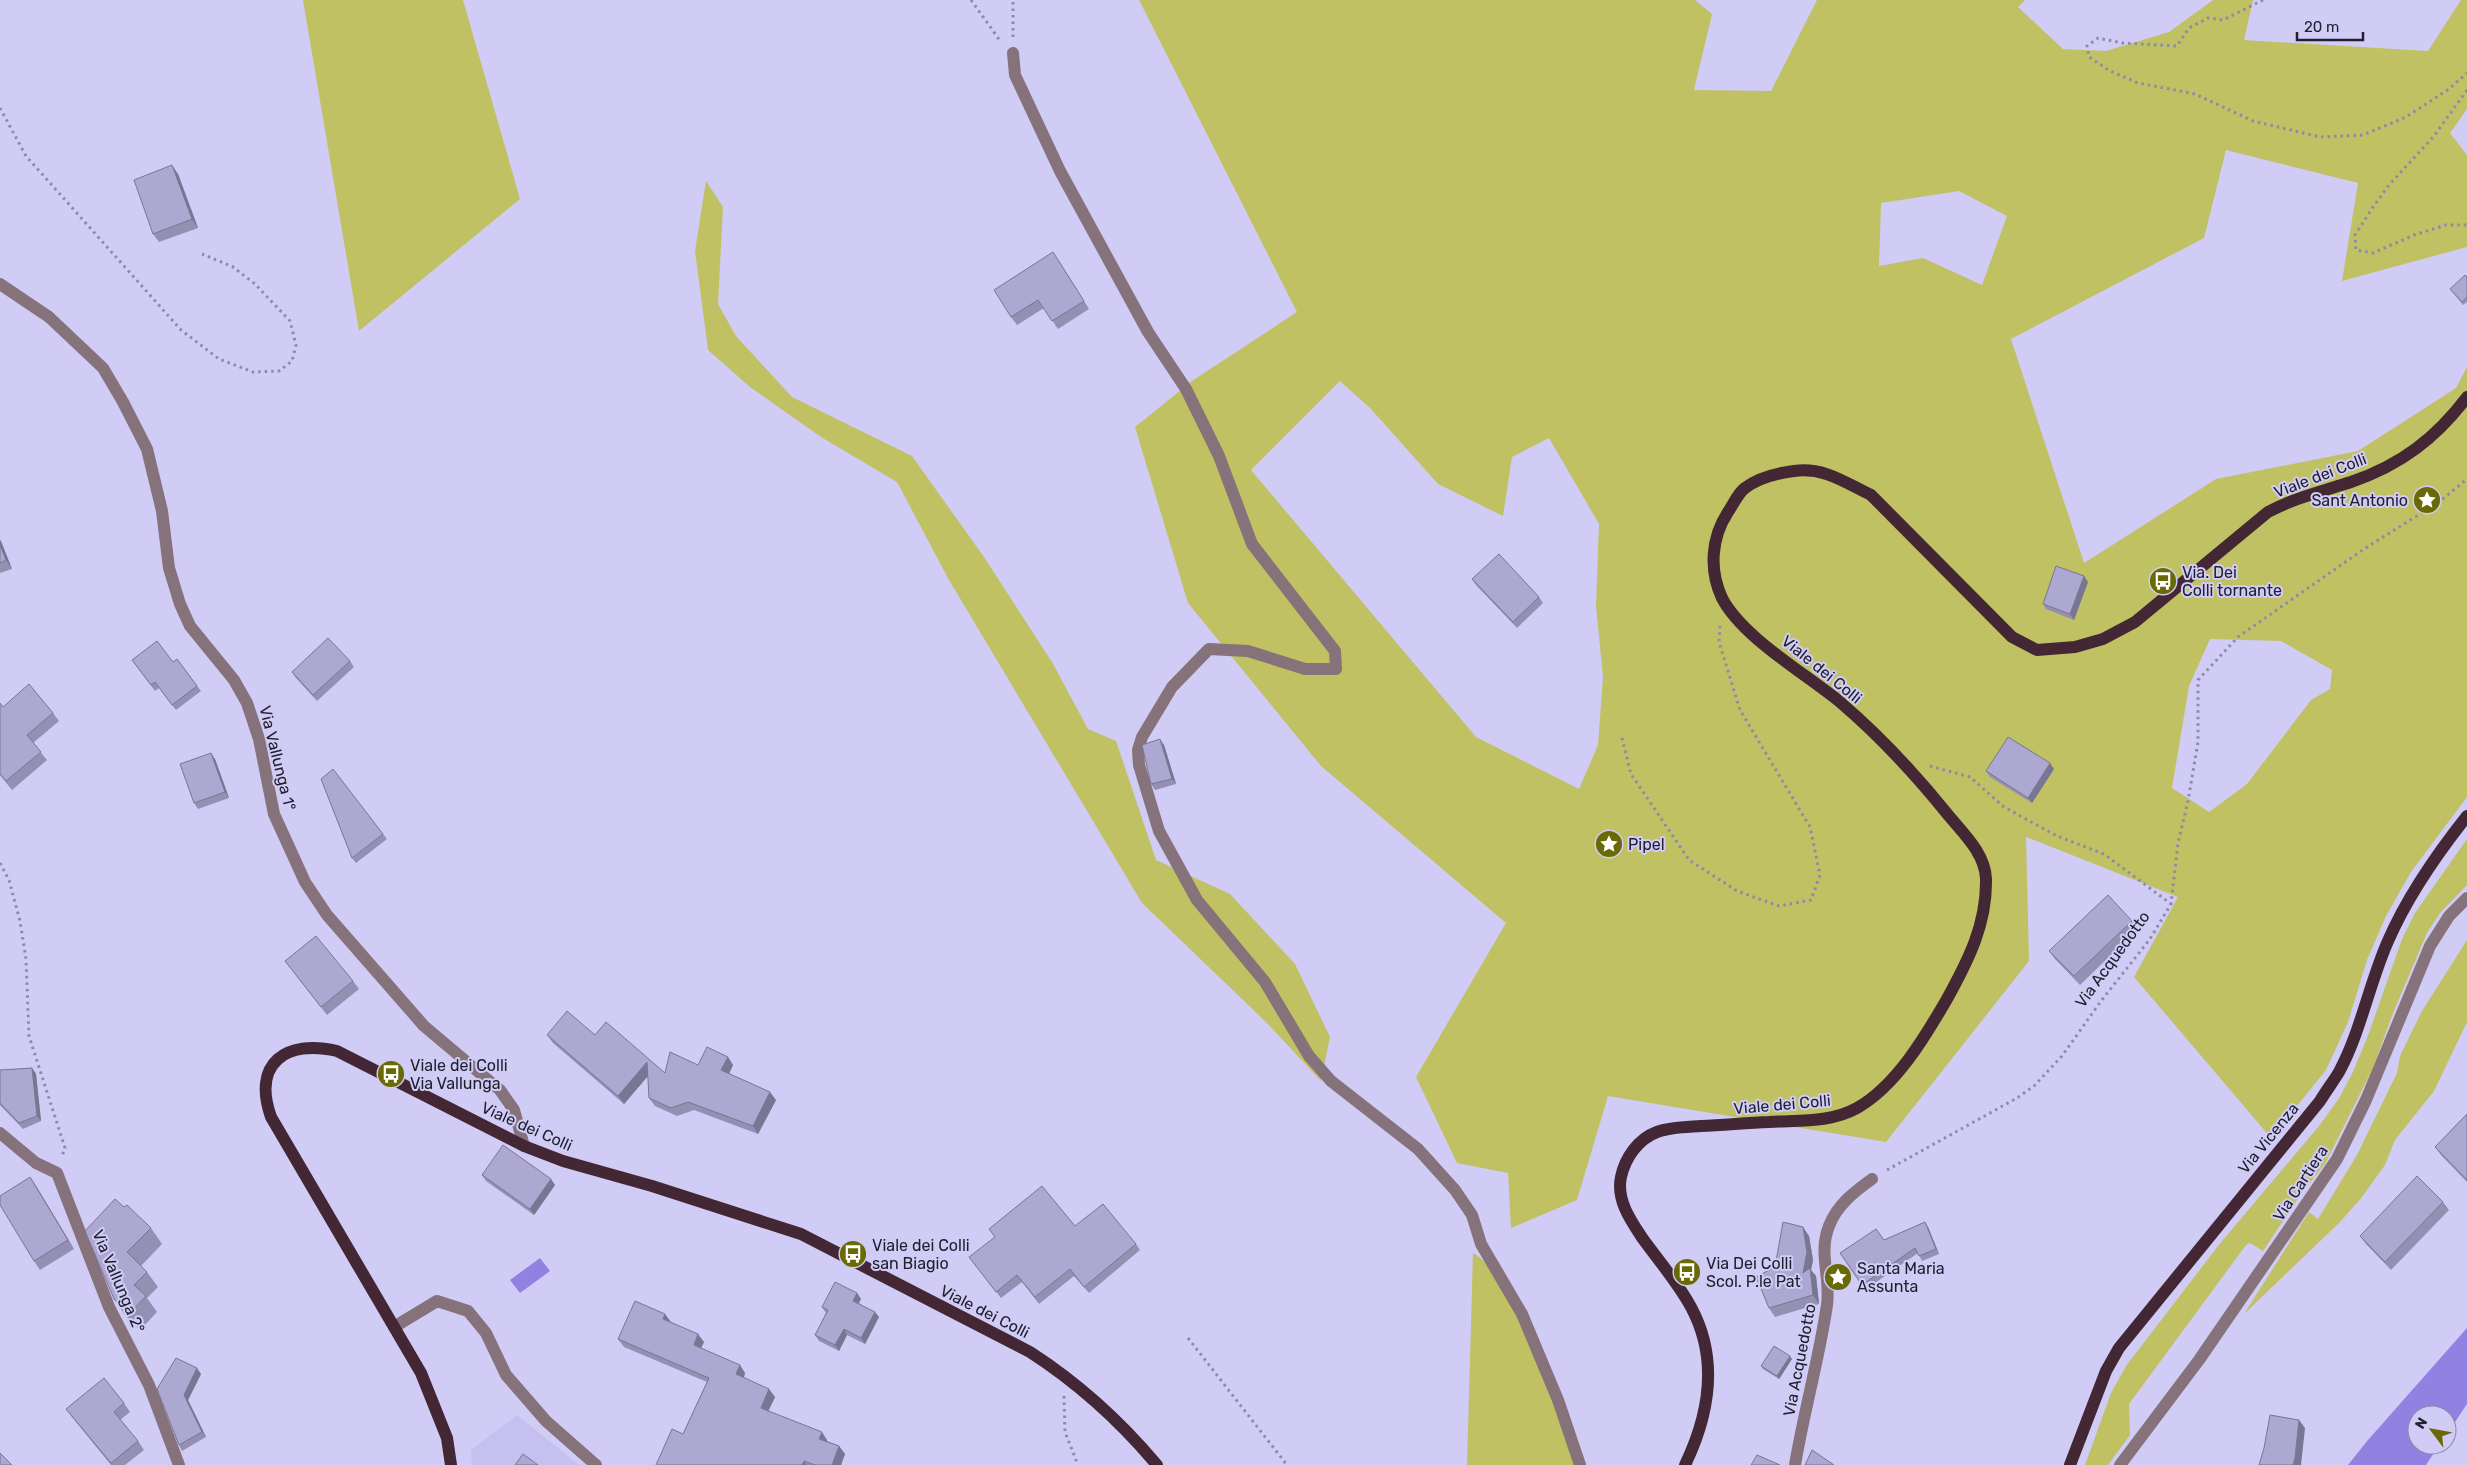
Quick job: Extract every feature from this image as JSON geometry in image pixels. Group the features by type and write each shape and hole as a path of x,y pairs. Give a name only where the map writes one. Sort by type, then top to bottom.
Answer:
{"main road":[{"name":"Viale dei Colli","path":"1685,1465 1702,1427 1708,1387 1707,1355 1702,1330 1689,1303 1632,1222 1622,1204 1620,1182 1626,1161 1638,1144 1655,1132 1691,1127 1830,1119 1856,1109 1879,1094 1923,1040 1971,957 1982,922 1986,884 1985,865 1976,848 1910,768 1841,704 1760,641 1741,623 1722,598 1712,562 1718,527 1743,488 1776,474 1813,468 1871,495 2012,637 2037,650 2075,647 2103,639 2135,622 2268,512 2283,504 2354,481 2405,458 2448,423 2467,397"},
{"name":"Via Vicenza","path":"2070,1465 2106,1371 2119,1348 2320,1101 2338,1072 2364,1011 2387,942 2406,904 2422,876 2467,816"},
{"name":"Viale dei Colli","path":"451,1465 447,1438 421,1373 271,1117 265,1100 266,1079 273,1064 286,1052 302,1047 320,1047 337,1051 524,1146 563,1161 652,1186 801,1234 1030,1352 1063,1373 1129,1431 1157,1465"}],"street":[{"path":"1009,50 1015,76 1060,171 1148,332 1186,389 1219,456 1252,544 1335,651 1336,669 1305,669 1248,651 1209,649 1192,665 1172,687 1156,709 1142,737 1138,750 1139,765 1159,831 1196,900 1265,982 1309,1056 1331,1081 1418,1149 1440,1171 1464,1202 1472,1215 1481,1244 1522,1314 1558,1400 1580,1465"},
{"name":"Via Vallunga 1°","path":"0,284 49,317 103,368 147,449 162,511 169,568 180,604 190,626 234,680 247,703 260,738 274,814 305,882 328,915 424,1026 500,1090 514,1110 524,1146"},
{"name":"Via Cartiera","path":"2120,1465 2199,1360 2337,1159 2366,1100 2430,946 2449,916 2467,898"},
{"path":"0,1133 36,1163 57,1174"},
{"name":"Via Vallunga 2°","path":"57,1174 109,1307 149,1385 179,1465"},
{"name":"Via Acquedotto","path":"1795,1465 1827,1302 1823,1262 1824,1243 1829,1226 1838,1209 1850,1195 1872,1179"},
{"path":"394,1327 437,1301 468,1311 486,1333 506,1375 546,1421 596,1465"}],"path":[{"path":"971,0 1009,50"},
{"path":"1009,50 1014,0"},
{"path":"2263,0 2223,20 2208,18 2189,28 2177,46 2122,42 2098,38 2087,46 2089,57 2110,70 2138,83 2195,94 2253,121 2320,137 2363,134 2406,118 2449,89 2467,74"},
{"path":"2467,90 2434,136 2389,185 2373,207 2355,234 2356,250 2373,253 2414,235 2446,224 2467,225"},
{"path":"0,108 26,156 181,330 219,358 252,372 279,371 292,361 296,346 290,321 255,284 233,267 202,254"},
{"name":"Via Acquedotto","path":"1872,1179 2017,1098 2034,1086 2062,1056 2101,1001 2150,939 2172,904 2178,843 2188,801 2198,742 2198,680 2238,637 2364,549 2439,502 2467,479"},
{"path":"1622,738 1631,774 1689,860 1737,891 1779,906 1811,900 1820,875 1810,827 1740,710 1719,642 1722,598"},
{"path":"1910,768 1929,766 1970,777 2004,807 2056,836 2104,854 2172,904"},
{"path":"0,863 9,880 22,930 26,959 29,1036 65,1148 57,1174"},
{"path":"1188,1338 1287,1465"},
{"path":"1063,1373 1065,1432 1078,1465"}],"shaded area":[{"path":"303,0 463,0 520,199 359,331"},
{"path":"1139,0 1695,0 1712,14 1694,90 1771,91 1817,0 2025,0 2018,7 2063,49 2106,51 2169,32 2213,0 2253,0 2244,40 2428,51 2461,0 2467,0 2467,109 2450,133 2467,155 2467,247 2342,281 2358,183 2226,150 2204,238 2011,339 2084,563 2216,479 2358,451 2456,388 2467,367 2467,797 2411,872 2386,916 2367,960 2348,1022 2326,1070 2271,1138 2134,977 2178,897 2026,837 2029,961 1886,1142 1608,1096 1577,1200 1511,1228 1508,1173 1457,1163 1416,1077 1506,923 1321,766 1188,603 1135,427 1192,381 1297,312","holes":["1959,191 2007,216 1982,285 1923,258 1879,266 1881,203","1340,381 1371,409 1438,484 1503,516 1512,457 1549,438 1599,524 1596,606 1603,677 1598,745 1579,789 1476,737 1251,470","2210,639 2281,641 2332,670 2330,689 2311,700 2247,784 2209,812 2172,788 2189,686"]},
{"path":"706,181 723,207 718,304 736,336 792,397 912,456 984,557 1052,662 1088,729 1116,741 1156,860 1230,894 1295,964 1330,1037 1321,1081 1267,1023 1142,903 949,580 897,482 821,437 750,387 708,350 695,251"},
{"path":"2467,839 2467,885 2440,913 2427,933 2393,1013 2373,1068 2325,1164 2303,1191 2263,1251 2250,1243 2246,1245 2129,1404 2130,1435 2108,1465 2085,1465 2111,1393 2126,1366 2218,1246 2319,1126 2338,1100 2352,1074 2369,1033 2402,939 2415,913"},
{"path":"2467,940 2467,1022 2434,1091 2395,1140 2385,1165 2362,1197 2340,1222 2244,1314 2309,1212 2318,1219 2357,1155 2397,1073 2400,1056 2422,1011"},
{"path":"1473,1253 1488,1266 1503,1288 1518,1317 1533,1350 1575,1465 1467,1465"},
{"path":"540,1258 550,1271 520,1293 510,1280"},
{"path":"2467,1328 2467,1404 2457,1419 2457,1405 2407,1405 2407,1455 2432,1455 2426,1465 2348,1465"},
{"path":"517,1415 579,1465 472,1465 471,1450"}],"building":[{"path":"172,165 192,219 153,234 134,180"},
{"path":"1053,252 1084,301 1052,321 1038,300 1011,317 994,290"},
{"path":"2465,275 2467,277 2467,297 2462,302 2450,289"},
{"path":"0,545 6,560 0,563"},
{"path":"1499,554 1539,597 1513,622 1472,579"},
{"path":"2056,566 2084,576 2070,614 2043,604"},
{"path":"328,638 350,661 313,695 292,672"},
{"path":"157,641 173,662 177,659 197,686 172,705 155,682 151,685 132,660"},
{"path":"29,684 53,713 27,735 41,752 6,781 0,774 0,703 3,707"},
{"path":"2008,737 2050,763 2028,798 1986,771"},
{"path":"1160,739 1172,779 1151,784 1142,745"},
{"path":"211,753 225,792 194,803 180,764"},
{"path":"333,769 383,834 352,858 321,779"},
{"path":"2108,895 2132,921 2074,976 2049,951"},
{"path":"316,936 353,981 321,1007 285,961"},
{"path":"567,1011 595,1035 606,1022 665,1073 670,1052 698,1065 707,1047 728,1057 721,1070 770,1092 753,1126 688,1102 671,1108 649,1098 647,1062 618,1096 547,1035"},
{"path":"32,1068 37,1116 19,1123 0,1103 0,1070"},
{"path":"2467,1114 2467,1180 2435,1147"},
{"path":"503,1145 551,1179 530,1209 482,1175"},
{"path":"2417,1176 2443,1202 2385,1262 2360,1236"},
{"path":"30,1177 68,1240 34,1261 0,1205 0,1196"},
{"path":"1042,1186 1075,1226 1103,1204 1136,1244 1084,1287 1070,1269 1035,1297 1017,1275 996,1292 969,1257 995,1237 989,1229"},
{"path":"115,1199 124,1207 127,1205 151,1228 127,1252 147,1272 134,1285 146,1296 129,1314 114,1299 85,1231"},
{"path":"1783,1222 1803,1227 1807,1252 1803,1273 1810,1268 1813,1295 1769,1308 1756,1277 1775,1267"},
{"path":"1925,1222 1936,1249 1919,1256 1915,1248 1862,1285 1840,1253 1876,1229 1884,1240"},
{"path":"835,1282 857,1293 853,1301 875,1312 861,1338 844,1329 835,1345 815,1335 828,1310 822,1307"},
{"path":"635,1301 665,1314 663,1319 698,1334 694,1345 740,1365 736,1374 769,1389 761,1408 822,1432 819,1439 839,1446 832,1465 815,1465 804,1461 802,1465 656,1465 672,1429 683,1434 709,1378 618,1339"},
{"path":"1774,1346 1790,1356 1777,1376 1761,1366"},
{"path":"176,1358 197,1368 184,1395 202,1432 179,1445 157,1389"},
{"path":"104,1378 124,1403 114,1412 138,1441 111,1463 66,1409"},
{"path":"2270,1415 2299,1420 2293,1465 2259,1465"},
{"path":"1812,1450 1834,1465 1805,1465"},
{"path":"0,1453 12,1465 0,1465"},
{"path":"523,1454 538,1465 515,1465"},
{"path":"1757,1455 1780,1465 1751,1465"}],"place":[{"name":"Sant Antonio","path":"2427,500"},
{"name":"Via. Dei Colli tornante","path":"2163,581"},
{"name":"Pipel","path":"1609,844"},
{"name":"Viale dei Colli Via Vallunga","path":"391,1074"},
{"name":"Viale dei Colli san Biagio","path":"853,1254"},
{"name":"Via Dei Colli Scol. P.le Pat","path":"1687,1272"},
{"name":"Santa Maria Assunta","path":"1838,1277"}]}
